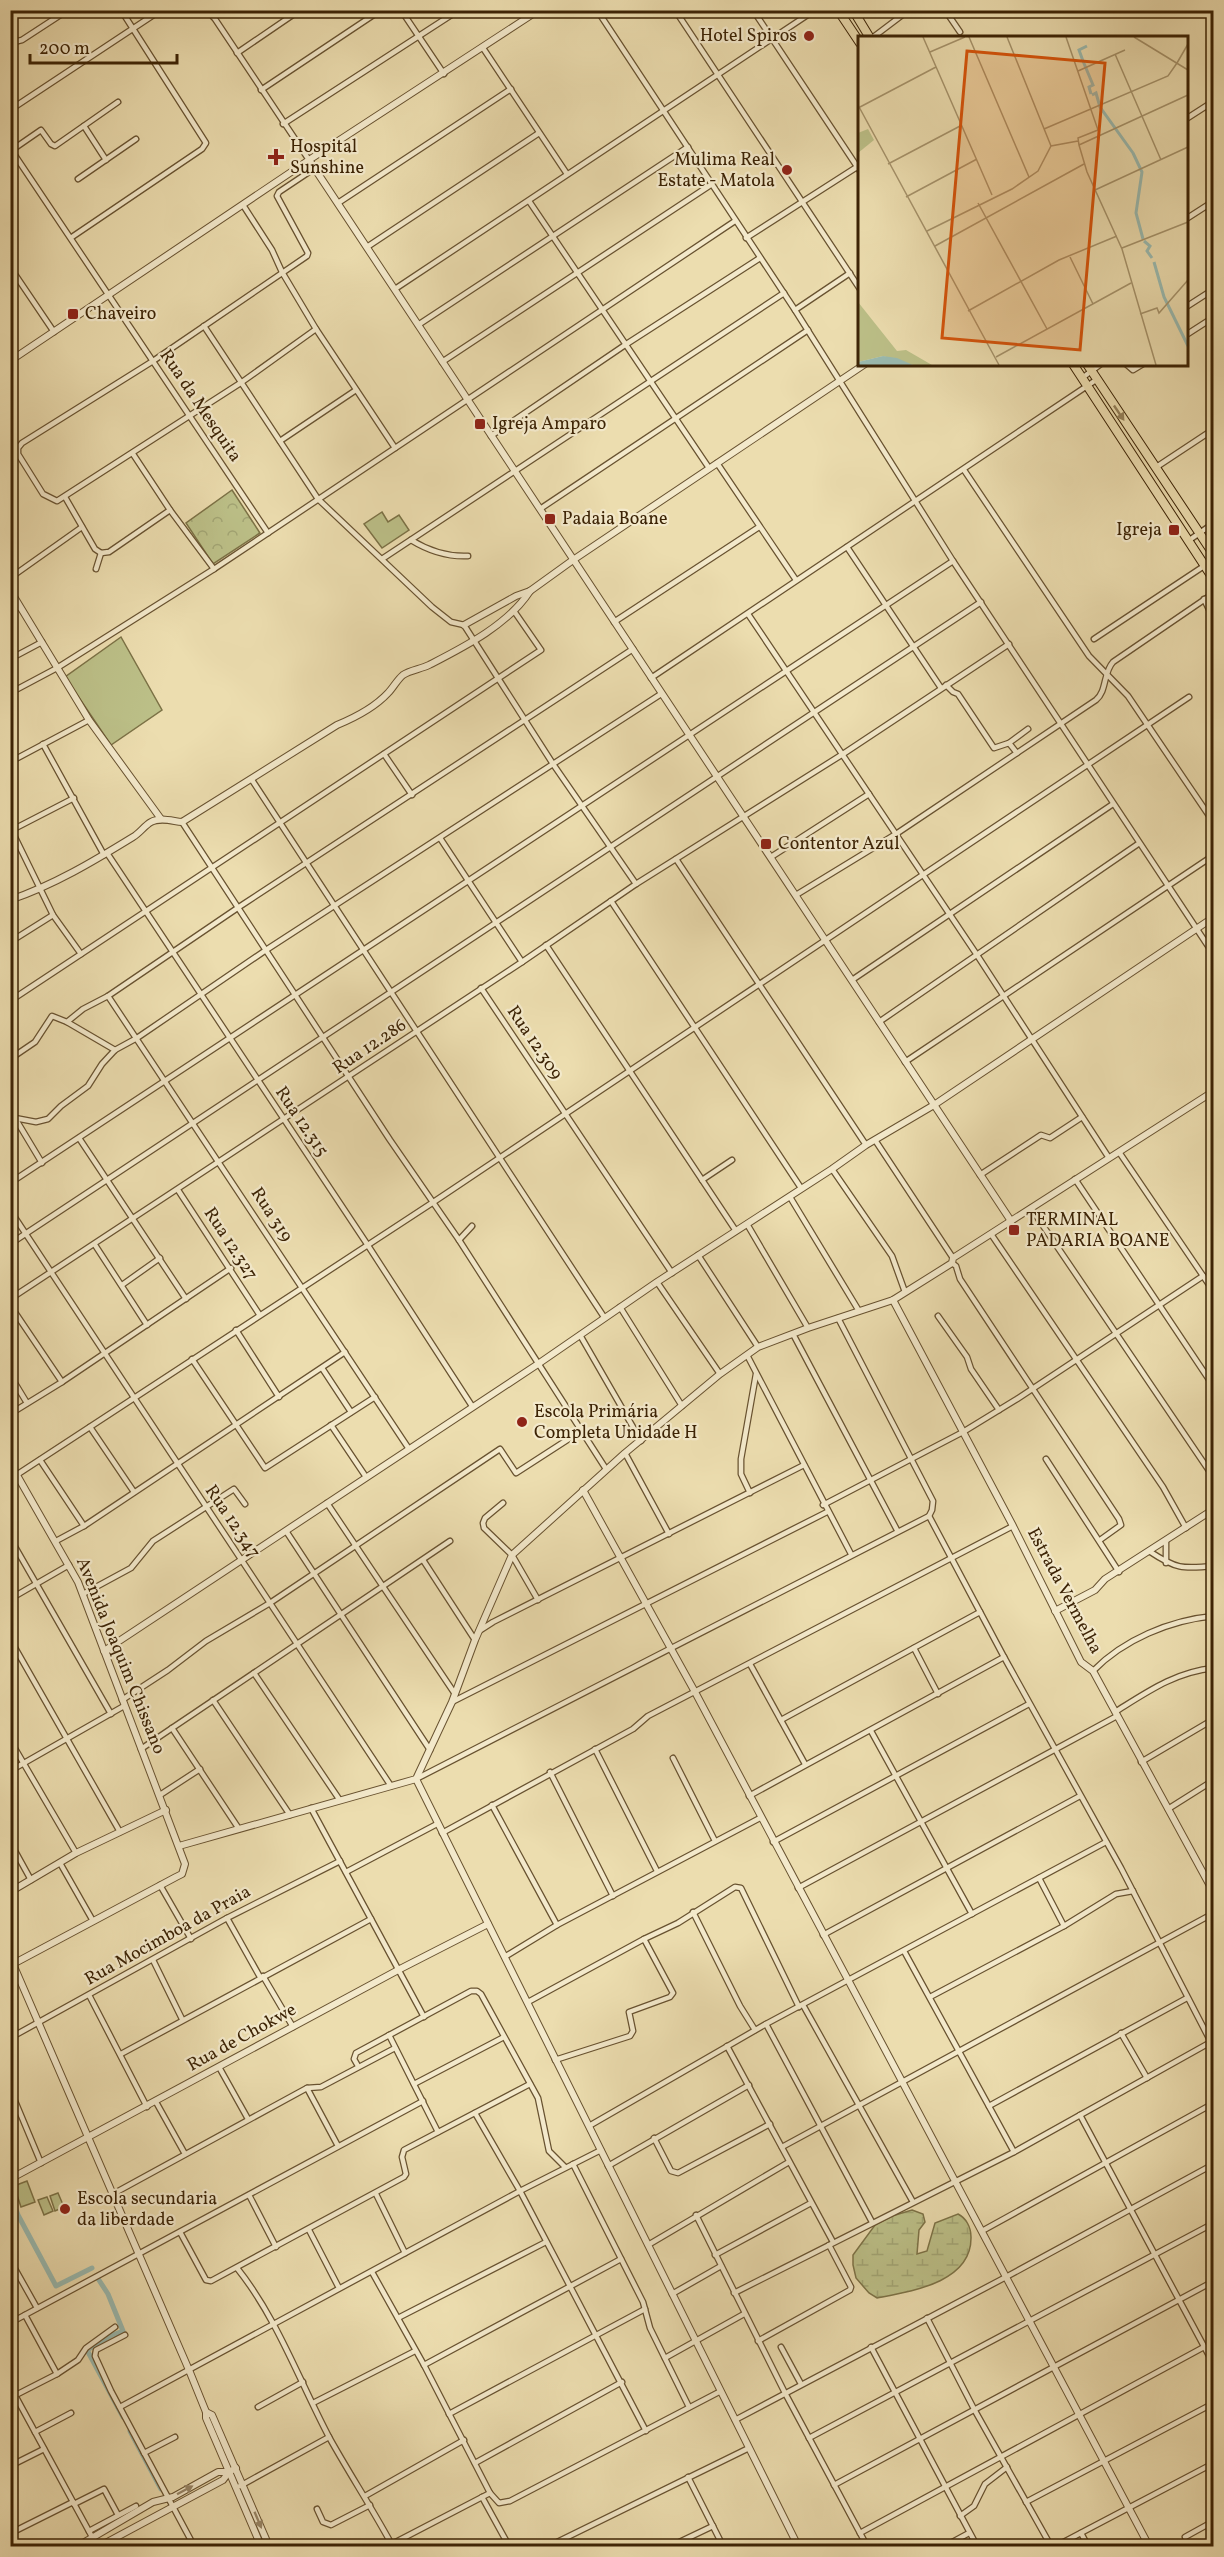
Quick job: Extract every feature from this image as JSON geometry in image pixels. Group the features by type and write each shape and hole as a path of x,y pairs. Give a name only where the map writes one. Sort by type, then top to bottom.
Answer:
{"highway":[{"path":"838,10 858,40"},
{"path":"852,10 870,36"},
{"path":"1074,366 1214,580"},
{"path":"1089,368 1214,555"}],"street":[{"path":"10,43 22,40 68,10"},
{"path":"72,237 202,149 206,143 121,10"},
{"path":"10,110 161,10"},
{"path":"209,10 1011,1221"},
{"path":"213,17 223,10"},
{"path":"237,53 300,10"},
{"path":"261,90 381,10"},
{"path":"401,10 444,74"},
{"path":"284,124 459,10"},
{"path":"10,361 309,160 444,74 538,10"},
{"path":"597,10 808,330 953,561 1214,956"},
{"path":"675,10 858,286"},
{"path":"753,10 858,166"},
{"path":"395,289 815,10"},
{"path":"874,36 909,10"},
{"path":"945,10 960,32"},
{"path":"483,48 567,174"},
{"path":"338,203 511,89"},
{"path":"1188,118 1214,101"},
{"path":"11,149 41,130 55,146 118,102"},
{"path":"84,126 106,160"},
{"path":"367,247 539,133"},
{"path":"78,179 136,139"},
{"path":"418,325 688,147"},
{"name":"Rua da Mesquita","path":"11,149 268,533"},
{"path":"315,168 277,194 308,253 307,256 153,361 22,442 18,448 18,454 43,495 57,501 242,382 316,329"},
{"path":"746,238 858,168"},
{"path":"442,362 712,184"},
{"path":"529,201 709,468"},
{"path":"1188,218 1214,201"},
{"path":"243,206 272,250 282,272 316,329 394,448"},
{"path":"10,693 57,668 214,569 735,221"},
{"path":"491,436 625,345 760,258"},
{"path":"10,267 54,332"},
{"path":"795,310 850,273"},
{"path":"1188,306 1214,289"},
{"path":"382,559 784,293"},
{"path":"1188,334 1214,317"},
{"path":"204,326 318,499 451,622 464,624 530,591"},
{"path":"540,509 808,330"},
{"path":"10,900 40,890 135,836 151,822 161,819 182,822 252,780 387,695 403,676 425,667 473,640 514,611 530,591 573,560 862,366"},
{"path":"1082,378 1089,368"},
{"path":"651,678 1096,380"},
{"path":"280,441 356,390"},
{"path":"1155,468 1214,429"},
{"path":"133,454 170,510 214,569"},
{"path":"717,463 796,580"},
{"path":"964,470 1089,656 1121,686 1214,823"},
{"path":"65,497 95,549 101,553 109,552 170,510"},
{"path":"1188,541 1214,523"},
{"path":"614,622 759,526"},
{"path":"10,578 82,527"},
{"path":"411,540 423,547 445,554 468,556"},
{"path":"847,547 913,647 944,686 958,694 994,748 1009,743 1028,729"},
{"path":"96,569 101,553"},
{"path":"10,1183 953,561"},
{"path":"1094,639 1204,566"},
{"path":"10,590 89,720 161,819"},
{"path":"796,895 896,834 1100,697 1113,662 1127,650 1214,593"},
{"path":"1204,599 1214,620"},
{"path":"10,1244 981,602"},
{"path":"10,612 20,607"},
{"path":"10,1001 541,650 514,611"},
{"path":"748,614 977,955 1109,1158"},
{"path":"464,624 553,764 636,884"},
{"path":"10,659 42,642"},
{"name":"Rua 12.286","path":"10,1299 350,1077 636,884 843,754 1009,644"},
{"path":"67,1022 83,1009 108,996 239,907 633,649"},
{"path":"13,1119 36,1122 48,1119 88,1086 102,1064 115,1050 137,1038 266,950 661,694"},
{"path":"18,1474 432,1203 564,1112 1190,697"},
{"path":"10,762 89,720"},
{"path":"1009,743 1017,753"},
{"name":"Rua 12.315","path":"43,744 105,854 202,995 472,1406"},
{"path":"384,754 412,795"},
{"path":"252,780 333,907 604,1317"},
{"path":"771,856 869,794"},
{"path":"74,798 11,829 53,915 81,954"},
{"path":"852,980 1113,804"},
{"path":"182,822 432,1203 459,1240 606,1469"},
{"path":"440,838 522,962"},
{"path":"879,1022 1138,844"},
{"path":"905,1062 1214,855"},
{"path":"676,859 866,1145"},
{"path":"611,901 801,1188"},
{"path":"10,942 53,915"},
{"path":"104,1651 538,1364 698,1255 790,1197 866,1145 934,1105 1030,1038 1214,916"},
{"path":"546,945 736,1231"},
{"name":"Rua 12.309","path":"482,988 672,1273"},
{"name":"Rua 319","path":"108,996 409,1449"},
{"path":"10,1059 35,1042 52,1016 67,1022 115,1050"},
{"path":"416,1779 452,1702 475,1640 512,1555 606,1469 720,1374 758,1347 807,1328 893,1300 991,1234 1214,1091"},
{"path":"980,1175 1041,1135 1050,1138 1082,1117"},
{"path":"13,1119 42,1163"},
{"path":"79,1138 186,1299"},
{"path":"875,1140 953,1260 960,1279 1119,1519 1121,1525 1118,1529 1100,1540"},
{"path":"1119,1152 1214,1292"},
{"path":"702,1179 732,1160"},
{"path":"832,1169 892,1256 906,1292"},
{"path":"1076,1179 1214,1388"},
{"name":"Rua 12.327","path":"178,1190 260,1314"},
{"path":"790,1197 859,1311"},
{"path":"1031,1208 1214,1478"},
{"name":"Rua 12.347","path":"10,1210 391,1786"},
{"path":"747,1224 807,1328"},
{"path":"459,1240 472,1226"},
{"path":"991,1234 1163,1487 1186,1528"},
{"path":"95,1245 147,1325"},
{"path":"698,1255 758,1347"},
{"path":"122,1285 160,1258"},
{"path":"10,1414 62,1382 231,1268"},
{"path":"823,1505 963,1432 1203,1276"},
{"path":"657,1282 720,1374"},
{"name":"Estrada Vermelha","path":"893,1300 1013,1526 1081,1662 1093,1671 1214,1893"},
{"path":"10,1305 62,1382"},
{"path":"620,1307 682,1406"},
{"path":"938,1316 967,1357 971,1369 999,1410"},
{"path":"179,1846 416,1779 929,1515 933,1501 838,1318"},
{"path":"236,1330 279,1397"},
{"path":"793,1334 897,1530"},
{"path":"580,1335 640,1441"},
{"path":"56,1541 84,1526 345,1352"},
{"path":"747,1355 823,1505 851,1554"},
{"path":"192,1359 234,1425 265,1468 375,1397"},
{"path":"322,1368 351,1412"},
{"path":"750,1493 741,1474 741,1459 756,1374"},
{"path":"10,1375 27,1403"},
{"path":"332,1425 366,1477"},
{"path":"90,1427 134,1492"},
{"path":"10,1771 111,1714 206,1641 270,1603 500,1449 516,1473 581,1431"},
{"path":"625,1453 669,1534"},
{"path":"1046,1459 1119,1572"},
{"path":"40,1460 84,1526"},
{"name":"Avenida Joaquim Chissano","path":"10,1463 56,1541 83,1594 179,1846 185,1868 182,1874 160,1885"},
{"path":"479,1631 804,1465"},
{"path":"83,1594 131,1568 153,1541 234,1489 245,1504"},
{"path":"583,1490 695,1692 1149,2547"},
{"path":"327,1503 455,1694"},
{"path":"503,1503 485,1518 484,1528 512,1555 538,1600"},
{"path":"1055,1611 1095,1590 1105,1580 1214,1509"},
{"path":"452,1702 827,1512"},
{"path":"929,1515 1029,1704 1133,1892 1214,2048"},
{"path":"1203,1516 1214,1515"},
{"path":"442,1833 633,1728 648,1716 1013,1526"},
{"path":"286,1531 430,1750"},
{"path":"10,1538 111,1714"},
{"path":"141,1749 296,1642 384,1587 450,1541"},
{"path":"1166,1542 1166,1563"},
{"path":"1149,1551 1166,1563 1180,1568 1214,1566"},
{"path":"423,1560 475,1640"},
{"path":"10,1599 69,1565"},
{"path":"781,1720 980,1612"},
{"path":"1093,1671 1106,1658 1135,1640 1195,1618 1214,1616"},
{"path":"10,1639 120,1832"},
{"path":"914,1648 938,1694"},
{"path":"749,1796 1004,1657"},
{"path":"750,1664 805,1764"},
{"path":"798,1888 1056,1750 1116,1714 1163,1681 1183,1673 1214,1668"},
{"path":"254,1672 339,1799"},
{"path":"213,1700 291,1816"},
{"path":"773,1842 1029,1704"},
{"path":"1141,1761 1214,1719"},
{"path":"172,1728 239,1830"},
{"path":"871,1731 972,1914"},
{"path":"10,1740 76,1853"},
{"path":"595,1749 657,1871"},
{"path":"673,1758 714,1841"},
{"path":"160,1795 200,1769"},
{"path":"550,1772 613,1896"},
{"path":"416,1779 798,2547"},
{"path":"1168,1809 1214,1780"},
{"path":"823,1935 1080,1796"},
{"path":"492,1805 557,1925"},
{"path":"311,1808 424,2017"},
{"path":"10,1892 76,1853 166,1810"},
{"path":"506,1956 557,1925 760,1818"},
{"path":"346,1872 437,1824"},
{"path":"10,1842 31,1880"},
{"path":"589,2126 755,2030 1106,1842"},
{"name":"Rua Mocimboa da Praia","path":"10,2038 227,1918 340,1861"},
{"path":"60,1863 93,1921"},
{"path":"1039,1878 1064,1926"},
{"path":"191,1939 160,1885 12,1965 189,2370 206,2412 206,2418 236,2468 269,2547"},
{"path":"528,2002 675,1925 735,1887 741,1888 801,2006 913,2202"},
{"path":"930,1997 1064,1926 1116,1894 1133,1892"},
{"path":"693,1912 740,2006 755,2030"},
{"path":"782,2147 1214,1913"},
{"path":"227,1918 292,2027"},
{"path":"120,2054 261,1976 371,1920"},
{"name":"Rua de Chokwe","path":"13,2178 400,1969 488,1924"},
{"path":"555,2060 630,2036 633,2031 629,2012 673,1996 674,1993 644,1940"},
{"path":"904,1951 1014,2152"},
{"path":"153,1960 182,2019"},
{"path":"358,2066 354,2059 356,2053 471,1991 477,1991 481,1994 538,2098 543,2112 549,2151 566,2167"},
{"path":"89,1995 147,2107"},
{"path":"989,2106 1187,1998"},
{"path":"766,2024 872,2222"},
{"path":"1121,2033 1147,2078"},
{"path":"388,2035 438,2132"},
{"path":"414,2084 504,2037"},
{"path":"734,2292 955,2183 1210,2042"},
{"path":"727,2046 782,2147 851,2287 850,2290 758,2340"},
{"path":"111,2195 307,2088 321,2087 395,2048"},
{"path":"219,2067 248,2119"},
{"path":"180,2232 208,2282 376,2194 406,2174 402,2153 404,2150 530,2084"},
{"path":"608,2166 749,2085"},
{"path":"307,2088 338,2146"},
{"path":"10,2089 41,2163"},
{"path":"10,2323 423,2101"},
{"path":"156,2102 185,2154"},
{"path":"982,2231 1214,2103"},
{"path":"475,2113 596,2333 646,2431"},
{"path":"1080,2115 1214,2365"},
{"path":"654,2138 671,2171 678,2173 770,2124"},
{"path":"120,2407 601,2150"},
{"path":"648,2245 789,2162"},
{"path":"573,2164 621,2259 645,2309 650,2328 690,2407"},
{"path":"735,2420 1214,2164"},
{"path":"376,2194 405,2253"},
{"path":"249,2195 276,2247"},
{"path":"715,2255 811,2204"},
{"path":"696,2216 784,2393 867,2547"},
{"path":"810,2438 1214,2223"},
{"path":"309,2230 339,2288"},
{"path":"398,2318 546,2242"},
{"path":"424,2366 621,2259"},
{"path":"10,2260 37,2308"},
{"path":"672,2294 721,2266"},
{"path":"237,2268 247,2278 274,2323 329,2437 365,2496 390,2546 490,2493"},
{"path":"372,2272 464,2440 490,2493 499,2503 510,2501 719,2392"},
{"path":"834,2485 1214,2281"},
{"path":"449,2414 596,2333 645,2309"},
{"path":"665,2358 744,2314"},
{"path":"25,2315 57,2374"},
{"path":"927,2318 974,2409 1051,2547"},
{"path":"13,2396 57,2374 78,2360 86,2348 116,2327"},
{"path":"125,2335 96,2350 94,2356 194,2547"},
{"path":"781,2347 801,2384"},
{"path":"871,2347 977,2547"},
{"path":"860,2533 1204,2347"},
{"path":"314,2403 415,2351"},
{"path":"258,2407 303,2382"},
{"path":"475,2463 622,2382"},
{"path":"10,2386 13,2396 99,2547 223,2480 229,2472 236,2468"},
{"path":"1026,2502 1214,2403"},
{"path":"35,2432 70,2413"},
{"path":"144,2453 175,2437"},
{"path":"236,2488 329,2437"},
{"path":"365,2496 464,2440"},
{"path":"222,2446 229,2472 261,2547"},
{"path":"549,2547 749,2448"},
{"path":"10,2466 44,2449"},
{"path":"1056,2547 1214,2463"},
{"path":"960,2516 974,2506 985,2484 1007,2467"},
{"path":"78,2547 153,2502 167,2499 218,2472 229,2472"},
{"path":"688,2477 723,2547"},
{"path":"10,2530 17,2530 104,2489 118,2515"},
{"path":"482,2497 508,2544 498,2547"},
{"path":"243,2504 250,2501"},
{"path":"317,2509 323,2522 331,2524 370,2505"},
{"path":"89,2531 136,2506"},
{"path":"1185,2537 1214,2521"},
{"path":"671,2547 713,2526"},
{"path":"945,2547 969,2533"},
{"path":"1081,2533 1088,2547"}],"green space":[{"path":"232,490 260,533 213,564 186,523"},
{"path":"382,512 388,522 399,515 409,530 382,548 364,524"},
{"path":"121,637 162,710 111,745 65,677"},
{"path":"27,2181 35,2202 21,2207 14,2186"},
{"path":"58,2193 64,2207 55,2211 50,2196"},
{"path":"47,2197 53,2211 44,2215 38,2200"},
{"path":"912,2210 923,2214 925,2222 919,2230 917,2254 927,2251 935,2223 958,2214 966,2220 969,2226 971,2237 969,2252 962,2265 938,2282 907,2292 877,2298 869,2293 856,2278 853,2255 875,2225 892,2216"}],"waterway":[{"path":"10,2194 18,2215 56,2286 92,2268"},
{"path":"97,2277 108,2294 123,2331 87,2350 123,2417"},
{"path":"130,2431 161,2489"}],"place":[{"name":"Hotel Spiros","path":"809,36"},
{"name":"Hospital Sunshine","path":"276,157"},
{"name":"Mulima Real Estate - Matola","path":"787,170"},
{"name":"Chaveiro","path":"73,314"},
{"name":"Igreja Amparo","path":"480,424"},
{"name":"Padaia Boane","path":"550,519"},
{"name":"Igreja","path":"1174,530"},
{"name":"Contentor Azul","path":"766,844"},
{"name":"TERMINAL PADARIA BOANE","path":"1014,1230"},
{"name":"Escola Primária Completa Unidade H","path":"522,1422"},
{"name":"Escola secundaria da liberdade","path":"65,2209"}]}
